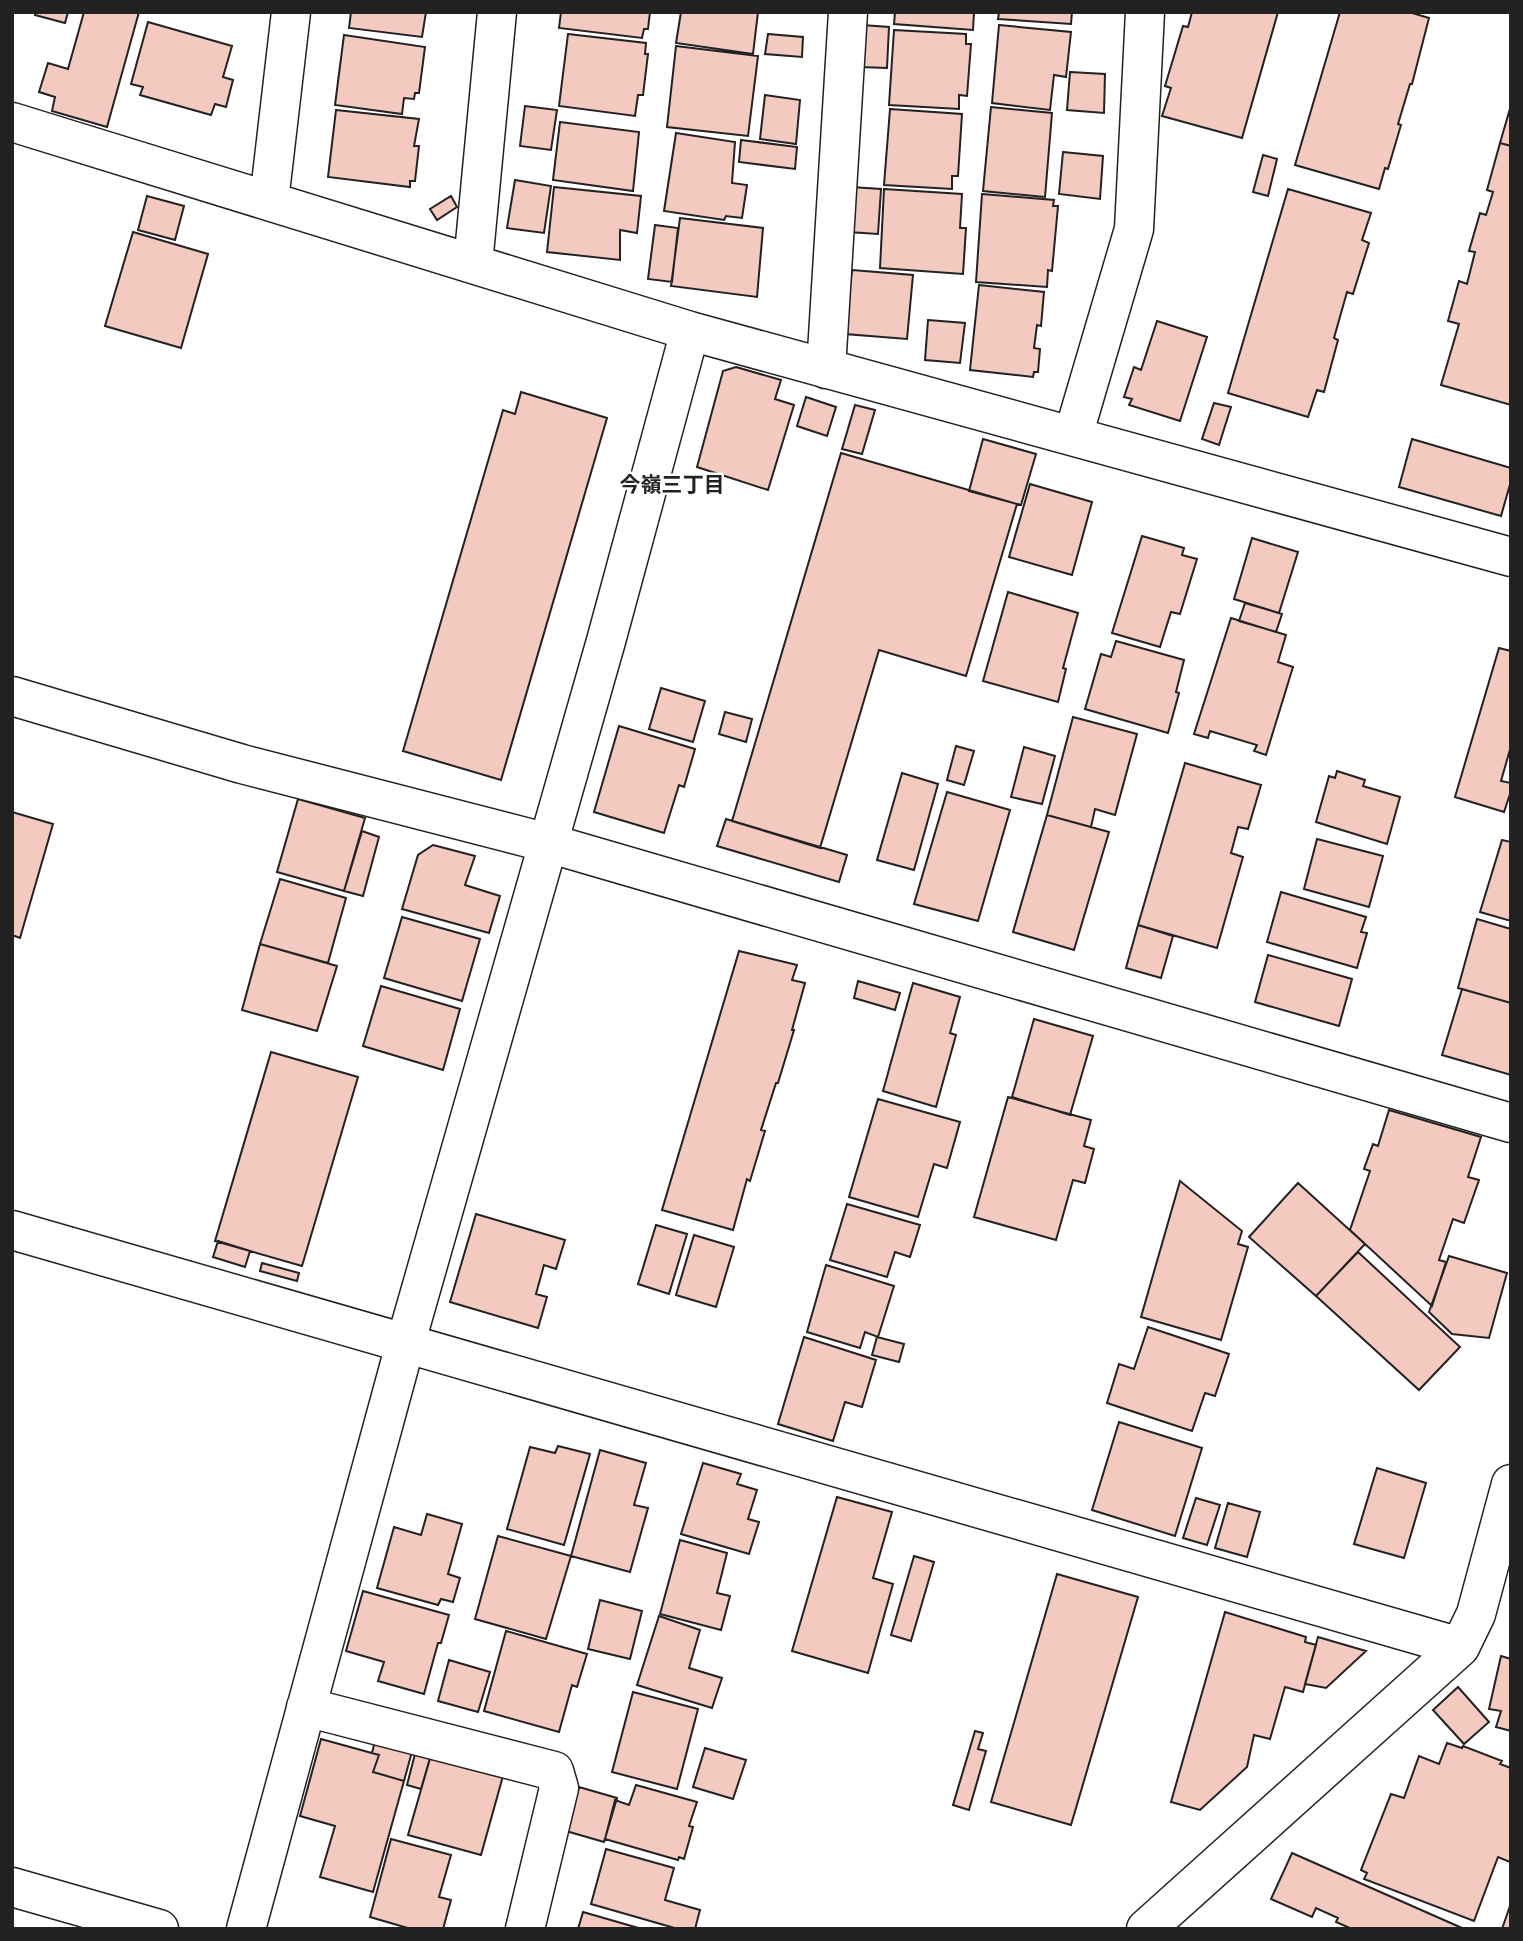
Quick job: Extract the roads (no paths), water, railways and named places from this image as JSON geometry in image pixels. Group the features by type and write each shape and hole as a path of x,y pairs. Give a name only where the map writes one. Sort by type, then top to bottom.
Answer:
{"street":[{"path":"269,201 291,12"},
{"path":"473,264 497,12"},
{"path":"826,369 848,12"},
{"path":"1073,436 1134,229 1145,12"},
{"path":"12,122 690,331 1511,557"},
{"path":"246,1929 405,1345 606,640 690,331"},
{"path":"12,696 242,764 548,843 1511,1123"},
{"path":"12,1230 405,1345 1468,1631"},
{"path":"1468,1631 1511,1484"},
{"path":"1146,1929 1468,1631 1511,1595"},
{"path":"306,1707 554,1771 559,1788 525,1929"},
{"path":"12,1886 159,1929"}],"district":[{"name":"今嶺三丁目","path":"672,485"}]}
